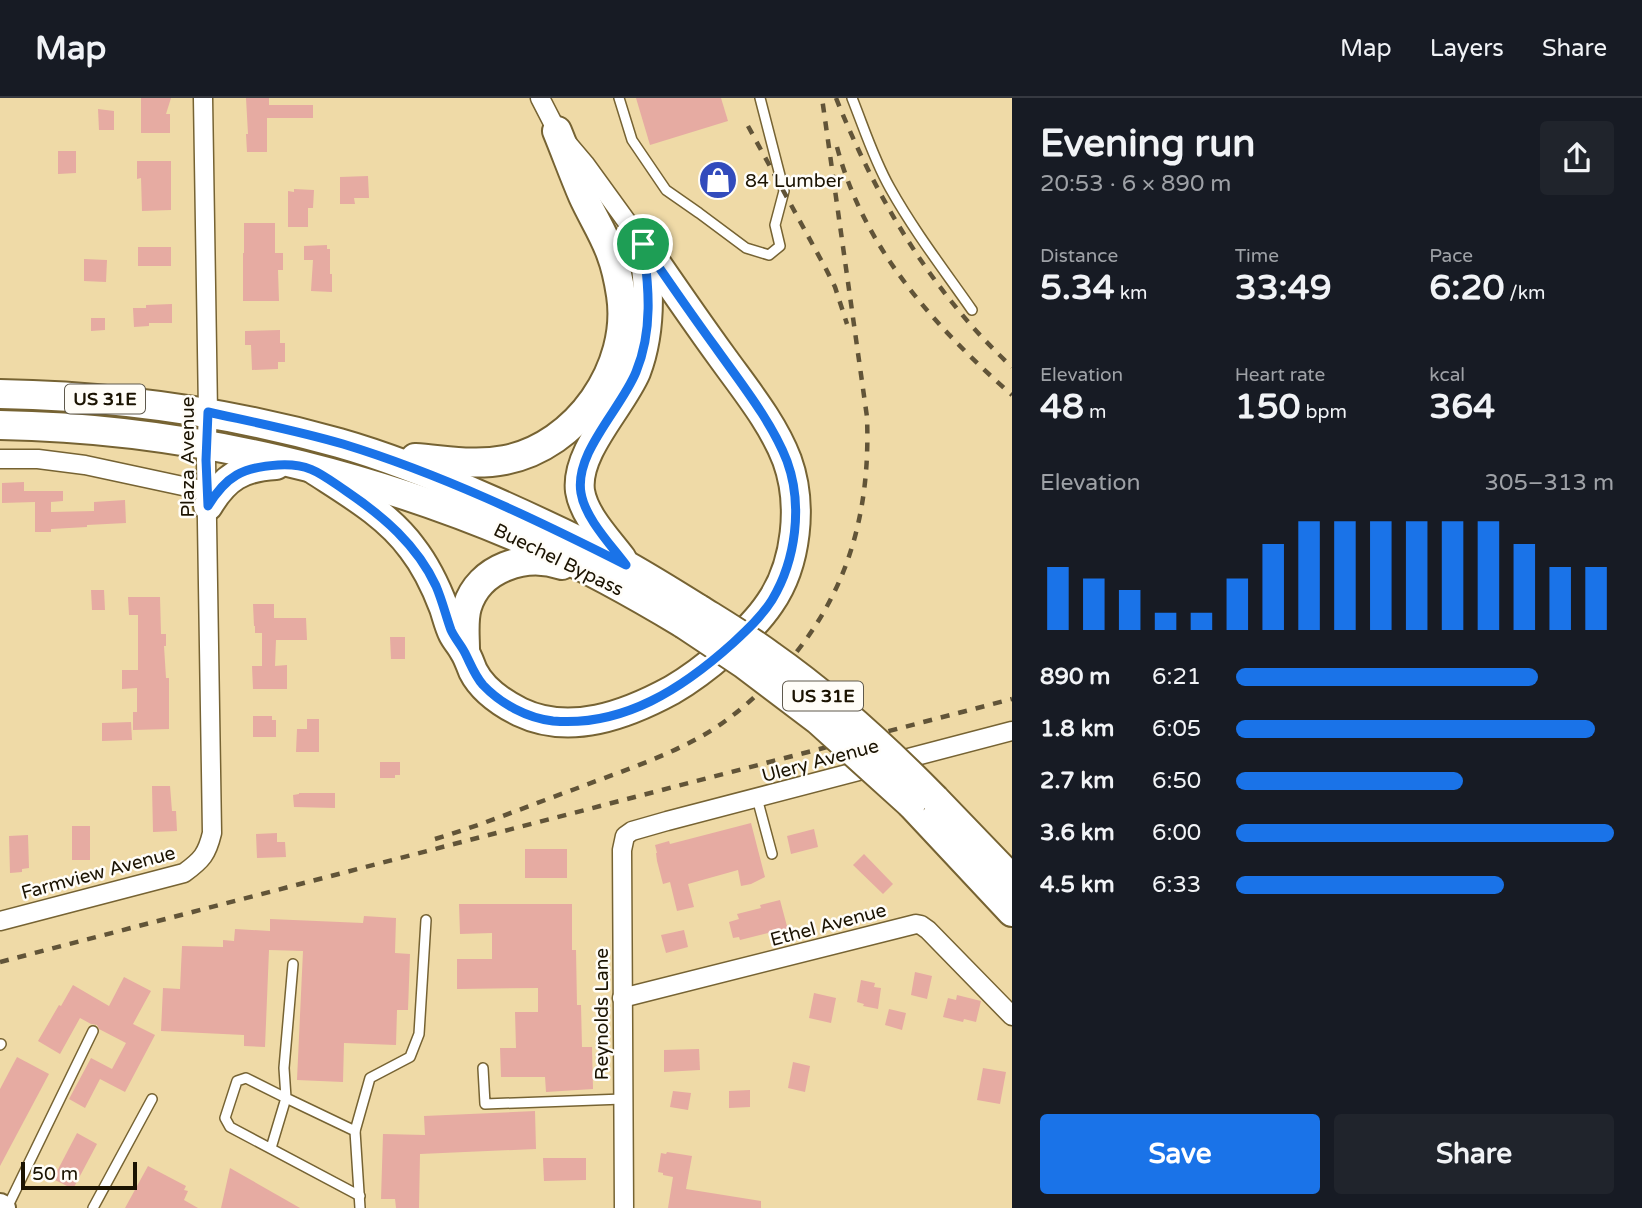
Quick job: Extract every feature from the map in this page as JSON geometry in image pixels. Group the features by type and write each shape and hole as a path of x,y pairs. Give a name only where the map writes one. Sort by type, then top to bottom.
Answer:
{"main road":[{"path":"375,455 474,464 509,459 544,445 570,426 608,376 615,359 622,316 622,297 612,256 583,197 558,131"},
{"path":"626,565 588,512 580,481 588,452 630,385 641,355 649,306 643,244"},
{"path":"207,499 239,473 260,466 304,466 376,512 412,547 435,586 452,633 474,673 482,684 506,704 546,720 577,722 613,716 658,698 696,673 737,640 771,603 791,554 795,511 793,483 786,458 761,412 643,244"},
{"name":"Buechel Bypass","path":"0,394 99,399 208,412 298,432 375,455 466,489 564,534 626,565 691,616 744,664 923,801 1012,878"},
{"name":"Buechel Bypass","path":"0,425 124,434 304,466 447,509 535,544 601,577 691,616"},
{"path":"465,653 466,608 481,582 494,571 516,563 538,561 557,563 601,577"},
{"name":"Buechel Bypass","path":"923,801 1012,912"}],"street":[{"name":"Plaza Avenue","path":"203,98 212,833 204,856"},
{"path":"540,98 558,131 585,163 643,244"},
{"path":"0,459 38,459 85,465 207,499"},
{"name":"Ulery Avenue","path":"638,829 1012,731"},
{"name":"Reynolds Lane","path":"624,1208 622,850 625,836 638,829"},
{"name":"Farmview Avenue","path":"0,921 184,873 204,856"},
{"name":"Ethel Avenue","path":"622,998 916,924 928,930 1012,1016"}],"lane":[{"path":"619,98 632,140 666,190 746,248 769,255 780,246 775,225 784,191 760,98"},
{"path":"852,98 889,188 924,244 972,310"},
{"path":"757,798 772,853"},
{"path":"360,1208 355,1131 370,1077 410,1056 419,1034 426,920"},
{"path":"271,1148 286,1098 284,1068 293,964"},
{"path":"3,1207 93,1031"},
{"path":"483,1068 485,1104 623,1099"},
{"path":"355,1131 246,1078 237,1081 225,1118 230,1127 360,1196"},
{"path":"93,1208 152,1099"}],"building":[{"path":"141,98 171,98 166,114 170,114 170,133 141,133"},
{"path":"246,98 269,98 269,105 313,105 313,118 267,118 267,152 247,152"},
{"path":"636,98 721,98 728,121 650,145"},
{"path":"98,109 114,111 114,130 99,130"},
{"path":"58,151 76,151 76,173 58,174"},
{"path":"137,161 171,161 171,210 142,211 141,178 137,179"},
{"path":"368,176 369,198 354,198 355,204 340,204 340,177"},
{"path":"294,189 314,190 313,208 308,208 308,227 288,227 288,191 294,192"},
{"path":"244,223 275,223 275,253 283,253 283,270 278,270 279,301 243,301"},
{"path":"327,245 327,249 330,249 332,292 311,291 313,260 304,260 304,246"},
{"path":"138,247 171,247 171,266 138,266"},
{"path":"84,259 107,260 106,282 84,281"},
{"path":"172,304 172,323 149,323 149,326 134,327 133,308"},
{"path":"91,318 105,318 105,330 91,331"},
{"path":"280,330 280,343 285,343 285,362 278,362 278,369 252,370 251,345 245,345 245,331"},
{"path":"24,482 24,491 63,491 63,501 51,502 51,512 94,511 94,502 125,500 126,523 35,532 35,502 2,503 2,483"},
{"path":"91,590 104,590 105,610 92,610"},
{"path":"128,597 160,597 161,634 166,634 166,678 169,678 169,729 133,730 133,712 137,712 137,688 122,689 122,670 138,670 138,615 129,615"},
{"path":"253,604 274,604 274,618 306,618 307,640 276,640 275,666 287,665 287,689 253,689 252,666 262,666 262,633 255,633"},
{"path":"390,637 405,637 405,659 391,659"},
{"path":"253,716 272,716 272,720 276,720 276,737 253,737"},
{"path":"307,719 319,719 319,752 296,752 297,729 307,729"},
{"path":"131,722 132,740 102,741 102,723"},
{"path":"380,762 400,762 400,775 395,775 395,778 380,778"},
{"path":"152,786 170,786 177,831 153,832"},
{"path":"335,793 335,808 294,807 293,795"},
{"path":"751,823 765,877 741,886 738,870 688,884 694,907 677,911 670,882 663,884 655,845 669,841 670,844"},
{"path":"72,826 90,826 90,860 72,860"},
{"path":"814,829 818,847 791,854 787,836"},
{"path":"277,833 277,842 285,842 286,857 257,858 256,834"},
{"path":"28,835 29,868 10,873 9,836"},
{"path":"525,849 567,849 567,878 525,878"},
{"path":"864,854 893,884 883,894 853,865"},
{"path":"780,900 788,930 740,940 739,937 733,938 729,922 739,919 737,914"},
{"path":"459,904 572,904 572,950 576,950 577,1005 581,1005 582,1047 592,1047 593,1089 546,1092 545,1077 501,1077 500,1048 516,1048 515,1012 538,1012 538,988 457,989 457,959 492,959 492,933 460,934"},
{"path":"364,916 396,918 395,953 410,954 408,1010 397,1010 396,1045 344,1043 343,1082 297,1080 303,951 269,950 265,1047 244,1046 244,1035 161,1031 163,988 180,989 182,946 223,947 223,940 234,941 235,929 270,931 270,919 363,923"},
{"path":"684,930 688,947 666,953 661,935"},
{"path":"915,972 932,976 927,999 911,995"},
{"path":"124,977 151,991 133,1024 155,1035 125,1092 100,1079 85,1108 69,1099 91,1058 112,1069 126,1043 80,1018 60,1054 38,1041 73,985 109,1006"},
{"path":"861,980 875,983 874,987 881,988 878,1009 857,1002"},
{"path":"814,993 836,998 831,1023 809,1018"},
{"path":"957,995 981,1001 976,1022 943,1017 948,998 956,1000"},
{"path":"889,1009 906,1013 902,1030 885,1025"},
{"path":"699,1049 700,1070 664,1072 664,1050"},
{"path":"17,1057 49,1074 0,1166 0,1089"},
{"path":"793,1062 810,1066 805,1092 788,1088"},
{"path":"983,1068 1006,1072 1000,1104 977,1100"},
{"path":"750,1090 750,1107 729,1108 729,1091"},
{"path":"673,1091 691,1093 688,1110 670,1107"},
{"path":"535,1111 536,1149 420,1154 419,1208 396,1208 395,1199 381,1199 383,1134 425,1135 424,1116"},
{"path":"77,1133 97,1144 73,1189 53,1179"},
{"path":"661,1153 692,1156 686,1189 761,1201 761,1208 668,1208 673,1177 658,1172"},
{"path":"543,1158 586,1158 586,1180 544,1181"},
{"path":"148,1166 186,1186 184,1190 188,1191 184,1200 198,1208 125,1208"},
{"path":"230,1168 300,1208 221,1208"}],"railway":[{"path":"435,839 640,765 711,731 769,683 795,654 834,594 857,528 864,492 867,417 822,98"},
{"path":"836,98 869,172 909,242 956,308 1012,367"},
{"path":"748,126 826,269 847,324"},
{"path":"837,147 849,184 865,219 906,284 956,342 1012,395"},
{"path":"0,962 1012,699"}],"place":[{"name":"84 Lumber","path":"718,180"}],"route":[{"path":"643,244 761,412 786,458 795,490 791,554 771,603 737,640 679,686 639,706 595,721 546,720 529,716 506,704 482,684 474,673 452,633 435,586 412,547 376,512 313,469 294,464 249,468 216,491 208,506 208,412 342,444 421,471 517,512 626,565 588,512 580,491 580,481 588,452 630,385 641,355 649,306 643,244"}]}
